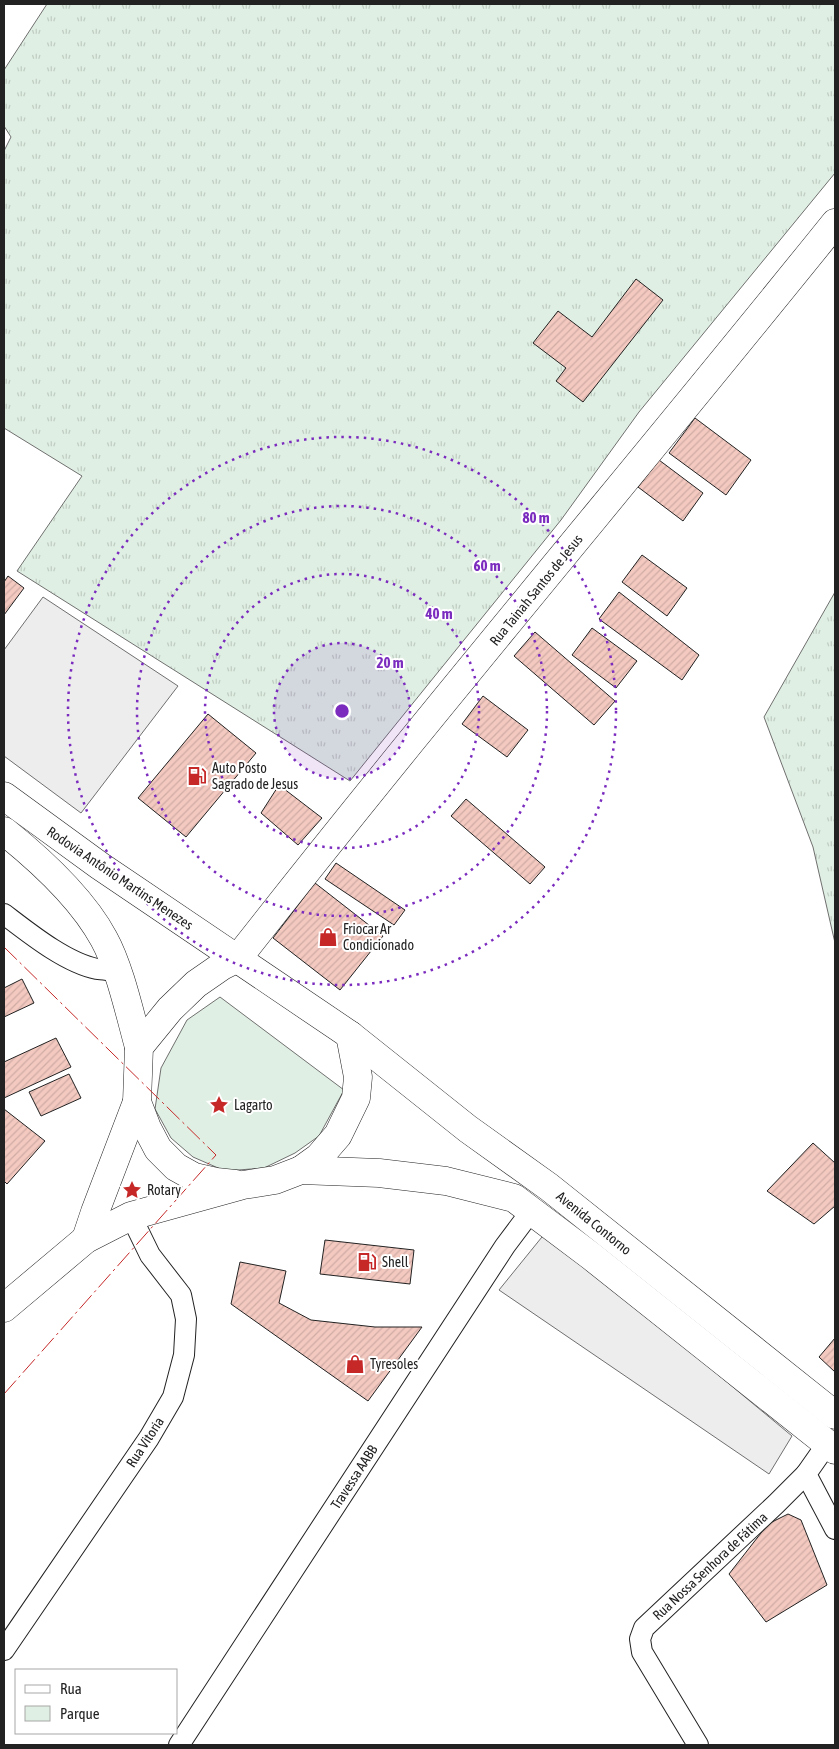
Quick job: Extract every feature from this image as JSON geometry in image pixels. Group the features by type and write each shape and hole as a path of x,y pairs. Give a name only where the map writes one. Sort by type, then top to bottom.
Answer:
{"main road":[{"name":"Rua Tainah Santos de Jesus","path":"238,958 324,848 716,371 835,223"},
{"name":"Rodovia Antônio Martins Menezes","path":"4,796 100,866 350,1035"},
{"path":"4,830 76,898 104,939 117,970 139,1047 136,1102 86,1239"},
{"path":"139,1047 170,1009 196,984 222,966 238,958"},
{"path":"4,1308 86,1239 131,1216 243,1185 275,1180 301,1170 319,1157 338,1135 356,1098 358,1077 350,1035"},
{"name":"Avenida Contorno","path":"350,1035 468,1129 548,1187 835,1415"},
{"path":"136,1102 146,1128 158,1149 176,1167 194,1177 243,1185"},
{"path":"301,1170 379,1173 440,1180 523,1204"},
{"name":"Avenida Contorno","path":"523,1204 831,1447"}],"street":[{"path":"4,914 52,948 80,964 97,969 117,970"},
{"name":"Travessa AABB","path":"179,1745 504,1246 523,1204"},
{"name":"Rua Vitoria","path":"4,1650 148,1438 173,1397 184,1355 186,1319 182,1295 150,1255 131,1216"},
{"name":"Rua Nossa Senhora de Fátima","path":"698,1745 642,1652 640,1639 644,1628 776,1504 831,1447"},
{"path":"806,1474 835,1529"}],"green space":[{"path":"47,4 835,4 835,173 639,412 561,520 350,781 17,571 82,476 4,428 4,151 11,137 4,126 4,70"},
{"path":"835,592 835,943 813,847 764,717"},
{"path":"220,997 344,1090 319,1136 295,1153 264,1168 225,1171 193,1157 171,1138 155,1109 161,1068 187,1020"}],"shaded area":[{"path":"43,597 178,686 81,813 4,756 4,650"},
{"path":"546,1232 792,1436 769,1474 499,1290"}],"building":[{"path":"636,279 663,300 583,402 556,381 566,368 533,343 558,311 592,337"},
{"path":"695,418 751,460 726,495 669,453"},
{"path":"659,460 703,493 683,521 638,487"},
{"path":"642,555 687,588 667,616 622,582"},
{"path":"8,576 24,588 4,615 4,582"},
{"path":"619,592 699,655 682,680 599,619"},
{"path":"592,628 637,661 616,688 572,655"},
{"path":"535,632 615,701 594,725 514,656"},
{"path":"483,696 528,730 507,757 462,724"},
{"name":"Auto Posto Sagrado de Jesus","path":"208,714 256,753 186,837 138,798"},
{"path":"279,785 322,818 298,845 261,813"},
{"path":"466,799 545,867 530,884 451,816"},
{"path":"336,863 405,910 394,925 325,879"},
{"name":"Friocar Ar Condicionado","path":"315,883 383,936 340,990 273,938"},
{"path":"22,979 34,1003 4,1017 4,988"},
{"path":"56,1038 71,1067 4,1098 4,1062"},
{"path":"69,1074 81,1098 41,1116 29,1092"},
{"path":"4,1109 45,1141 7,1184 4,1181"},
{"path":"813,1143 835,1163 835,1206 814,1224 767,1191"},
{"name":"Shell","path":"325,1240 414,1250 410,1284 320,1274"},
{"name":"Tyresoles","path":"240,1262 286,1271 279,1303 311,1320 375,1327 422,1327 368,1401 231,1304"},
{"path":"835,1338 835,1372 819,1357"},
{"path":"788,1514 801,1520 827,1585 766,1622 729,1574 768,1524"}],"power":[{"path":"4,947 216,1155 4,1394"}],"place":[{"name":"Auto Posto Sagrado de Jesus","path":"197,776"},
{"name":"Friocar Ar Condicionado","path":"328,937"},
{"name":"Lagarto","path":"219,1105"},
{"name":"Rotary","path":"132,1190"},
{"name":"Shell","path":"367,1262"},
{"name":"Tyresoles","path":"355,1364"}]}
